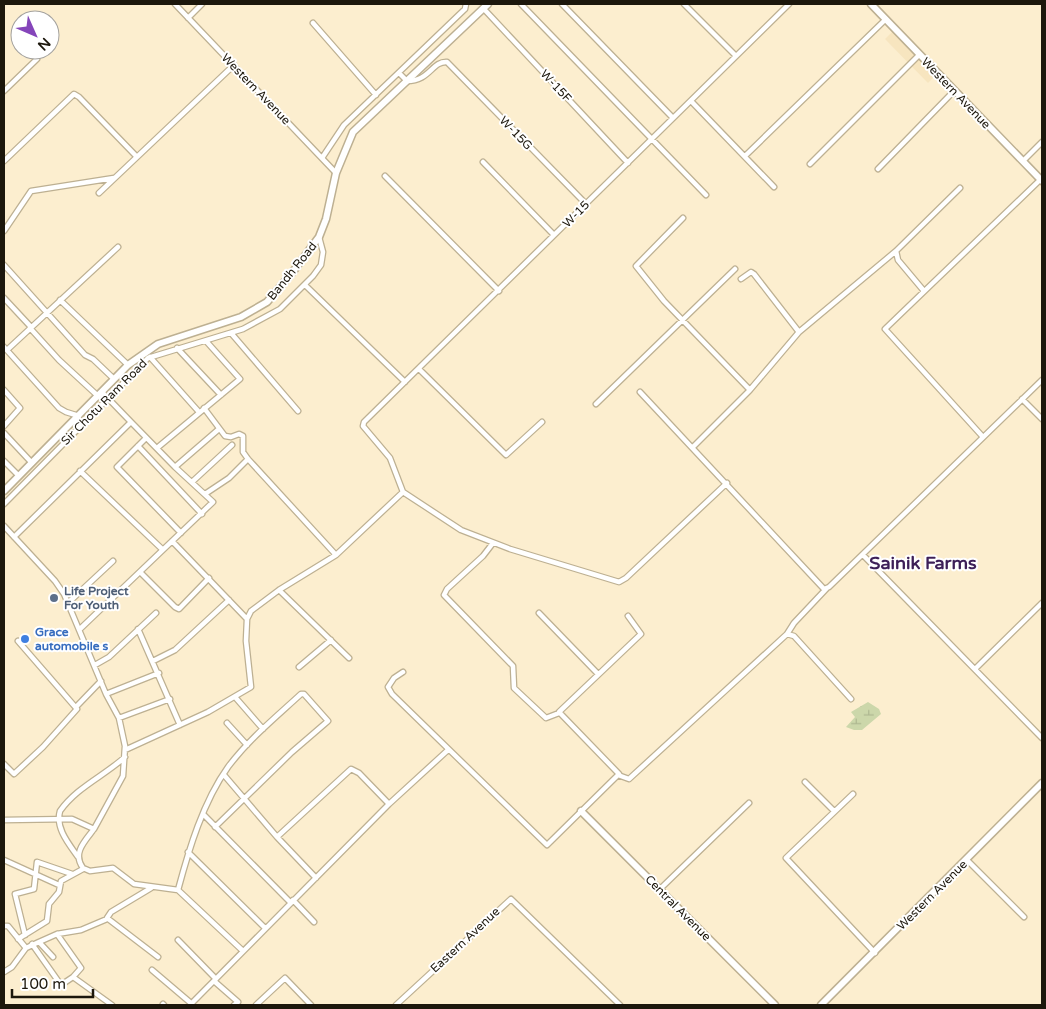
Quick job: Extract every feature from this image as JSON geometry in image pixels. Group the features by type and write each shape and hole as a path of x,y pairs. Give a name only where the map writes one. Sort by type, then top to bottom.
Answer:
{"street":[{"name":"Western Avenue","path":"175,4 336,174"},
{"path":"188,18 202,4"},
{"path":"322,158 344,124 399,73 464,9 466,4"},
{"path":"521,4 706,196"},
{"path":"562,4 673,118"},
{"path":"684,4 736,56"},
{"name":"W-15","path":"404,492 390,458 363,425 789,4"},
{"name":"Western Avenue","path":"871,4 1042,180"},
{"name":"Bandh Road","path":"5,488 79,416 128,364 158,344 241,317 260,307 292,274 319,237 326,219 336,174 345,147 358,125 408,81 486,6"},
{"name":"W-15F","path":"486,6 628,164"},
{"path":"745,156 886,19"},
{"path":"313,23 376,95"},
{"path":"810,164 919,55"},
{"path":"4,91 36,60"},
{"name":"W-15G","path":"408,81 419,81 441,62 447,62 586,204"},
{"path":"99,193 234,65"},
{"path":"399,73 408,81"},
{"path":"878,169 954,91"},
{"path":"4,161 71,96 76,94 137,158"},
{"path":"691,100 774,187"},
{"path":"1023,161 1042,142"},
{"path":"483,162 554,235"},
{"path":"385,176 498,292"},
{"path":"4,231 31,191 115,178"},
{"path":"983,436 885,331 924,291 1042,180"},
{"path":"694,447 750,390 799,332 896,251 960,188"},
{"path":"683,218 636,264 653,288 750,390"},
{"name":"Sir Chotu Ram Road","path":"4,504 150,357 243,330 274,314 318,270 323,259 319,237"},
{"path":"79,416 59,408 5,348 31,327 118,247"},
{"path":"896,251 898,260 924,291"},
{"path":"4,265 85,355 93,359 114,379"},
{"path":"596,404 735,269"},
{"path":"741,279 751,272 754,274 799,332"},
{"path":"305,285 405,382"},
{"path":"4,298 59,360 100,394 108,398 212,502 202,514 162,549 80,629"},
{"path":"60,300 128,364"},
{"path":"232,333 298,411"},
{"path":"157,448 240,379 206,341"},
{"path":"177,348 221,395"},
{"path":"150,357 199,412"},
{"path":"419,370 506,456 542,422"},
{"path":"559,713 619,774 626,780 629,779 787,634 794,623 827,588 1042,380"},
{"path":"4,390 20,409 4,426"},
{"path":"640,392 694,447 821,587 827,588"},
{"path":"1022,399 1042,419"},
{"path":"204,408 226,437 239,434 243,436 243,452 248,459 336,555"},
{"path":"14,536 131,422"},
{"path":"175,467 219,429"},
{"path":"4,433 32,463"},
{"path":"146,438 118,468 181,533"},
{"path":"192,482 232,445"},
{"path":"138,446 202,514"},
{"path":"205,494 229,478 248,459"},
{"path":"4,461 19,476"},
{"path":"80,471 162,549"},
{"path":"247,619 256,607 279,590 336,555 404,492 454,527 493,543 619,582 626,578 727,483"},
{"path":"4,526 55,581 68,602 106,694 119,718 125,750 123,776 94,829 83,842 78,856"},
{"path":"125,750 235,697 251,685 247,619 172,541"},
{"path":"493,543 483,556 447,589 444,596 513,666 514,688 546,718 559,713 642,634 628,616"},
{"path":"863,555 1042,738"},
{"path":"68,602 113,561"},
{"path":"140,572 175,607 180,609 209,578"},
{"path":"279,590 349,658"},
{"path":"153,661 176,650 229,600"},
{"path":"975,669 1042,603"},
{"path":"95,666 109,656 156,613"},
{"path":"539,613 598,674"},
{"path":"138,629 159,673 180,725"},
{"path":"787,634 794,636 851,699"},
{"path":"299,667 331,640"},
{"path":"18,641 76,707"},
{"path":"403,672 391,680 389,690 545,845 549,844 619,774"},
{"path":"106,694 159,673"},
{"path":"4,764 14,774 53,738 76,707 101,681"},
{"path":"178,890 188,852 224,774 247,745 302,694 328,720 215,827"},
{"path":"235,697 263,729"},
{"path":"119,718 170,699"},
{"path":"227,723 247,745"},
{"path":"152,970 191,1004 389,804 448,750"},
{"path":"125,757 106,774 90,781 62,808 58,818 64,836 78,856 83,868 90,871 113,868 132,883 151,888 178,890 243,951"},
{"path":"277,837 351,769 359,773 389,804"},
{"path":"224,774 277,837 316,878"},
{"path":"806,782 834,811"},
{"name":"Western Avenue","path":"821,1005 1042,784"},
{"path":"853,794 786,858 875,952"},
{"path":"660,889 749,803"},
{"name":"Central Avenue","path":"581,811 775,1005"},
{"path":"204,815 314,922"},
{"path":"4,820 58,818 76,820 94,829"},
{"path":"188,852 265,928"},
{"path":"4,860 59,885"},
{"path":"967,860 1024,917"},
{"path":"25,935 15,894 34,889 37,862 72,874"},
{"path":"18,939 47,921 48,908 59,892 59,885 63,879 83,868"},
{"path":"4,972 32,944 57,934 82,930 107,919 111,912 151,888"},
{"name":"Eastern Avenue","path":"396,1005 511,899 620,1005"},
{"path":"107,919 158,957"},
{"path":"4,926 8,926 26,948"},
{"path":"32,944 60,985 73,977 81,968 57,934"},
{"path":"178,940 238,1004"},
{"path":"38,942 53,957"},
{"path":"73,977 112,1005"},
{"path":"256,1005 285,978 311,1005"}],"shaded area":[{"path":"894,30 935,76 928,83 885,39"}],"green space":[{"path":"868,702 879,709 881,714 862,730 846,727 855,717 851,712"}],"place":[{"name":"Life Project For Youth","path":"54,598"},
{"name":"Grace automobile s","path":"25,639"}],"district":[{"name":"Sainik Farms","path":"923,563"}]}
